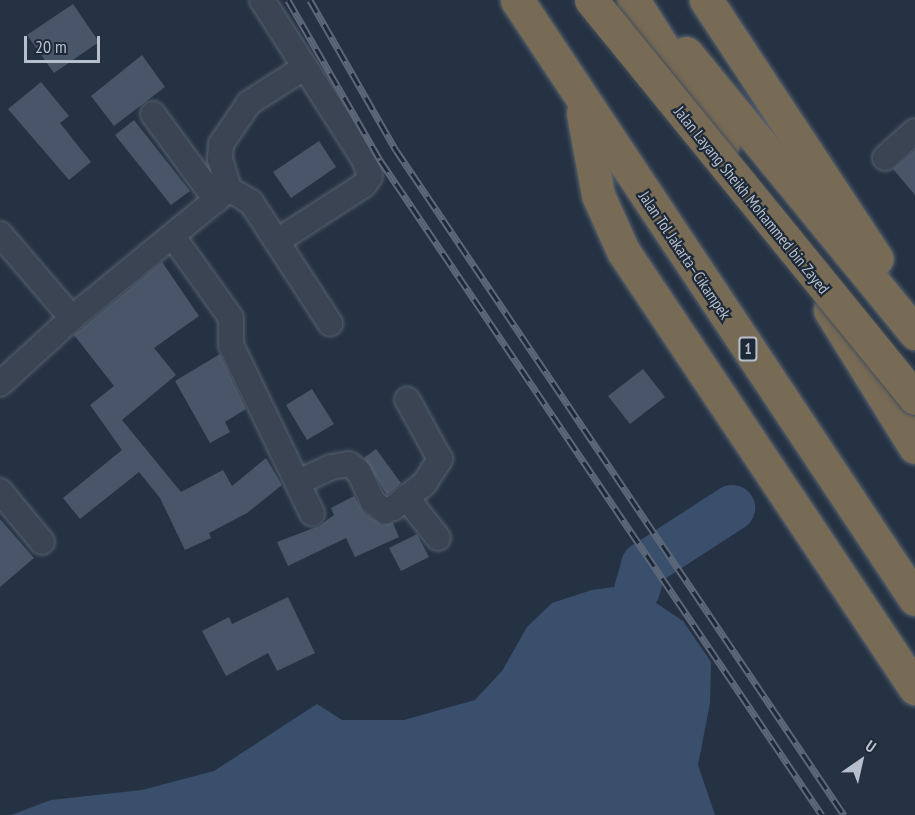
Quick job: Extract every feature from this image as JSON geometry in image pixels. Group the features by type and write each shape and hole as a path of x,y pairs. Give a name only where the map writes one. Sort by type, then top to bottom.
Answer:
{"highway":[{"name":"Jalan Tol Jakarta–Cikampek","path":"517,0 580,99 915,599"},
{"name":"Jalan Layang Sheikh Mohammed bin Zayed","path":"591,0 915,398"},
{"path":"633,0 915,447"},
{"path":"643,0 915,333"},
{"path":"706,0 915,315"},
{"path":"580,99 598,195 623,251 915,688"}],"street":[{"path":"262,0 365,161 370,176 364,185 279,240"},
{"path":"223,195 221,144 233,123 249,103 305,67"},
{"path":"153,114 223,195 251,202 279,240 330,323"},
{"path":"885,158 915,131"},
{"path":"0,384 72,318 174,238 223,195"},
{"path":"0,234 72,318"},
{"path":"174,238 231,318 231,345 312,513"},
{"path":"299,482 331,467 349,464 359,472 380,508 385,511 393,508 424,484 440,459 407,399"},
{"path":"0,491 42,542"},
{"path":"406,497 438,538"}],"water":[{"path":"629,585 683,621 711,662 710,703 698,765 715,815 11,815 51,800 142,790 214,771 317,704 342,720 404,720 475,700 502,671 527,627 552,603 592,590"}],"building":[{"path":"73,4 99,42 54,73 27,35"},
{"path":"142,55 165,87 114,126 91,96"},
{"path":"41,82 69,116 60,123 91,162 69,180 8,109"},
{"path":"134,120 190,191 171,205 115,135"},
{"path":"319,141 336,167 291,198 273,172"},
{"path":"915,150 915,195 893,169"},
{"path":"162,262 199,316 154,348 176,375 122,420 181,492 223,470 232,486 266,458 282,485 247,513 209,533 211,538 185,550 160,498 139,472 80,519 63,498 122,450 90,405 114,386 74,335"},
{"path":"220,354 246,409 225,422 230,432 210,443 175,381"},
{"path":"643,369 665,397 630,424 608,396"},
{"path":"312,389 334,424 307,440 286,405"},
{"path":"376,449 401,483 387,495 364,458"},
{"path":"354,496 364,513 382,525 393,523 399,537 355,557 346,538 288,566 277,542 319,526 334,515 331,508"},
{"path":"0,519 34,558 0,587"},
{"path":"417,534 429,557 401,571 389,548"},
{"path":"288,597 315,653 277,671 268,653 226,676 202,631 229,617 232,624"}],"waterway":[{"path":"637,590 644,565 732,508"}],"railway":[{"path":"288,0 380,160 822,815"},
{"path":"310,0 396,150 844,815"}]}
